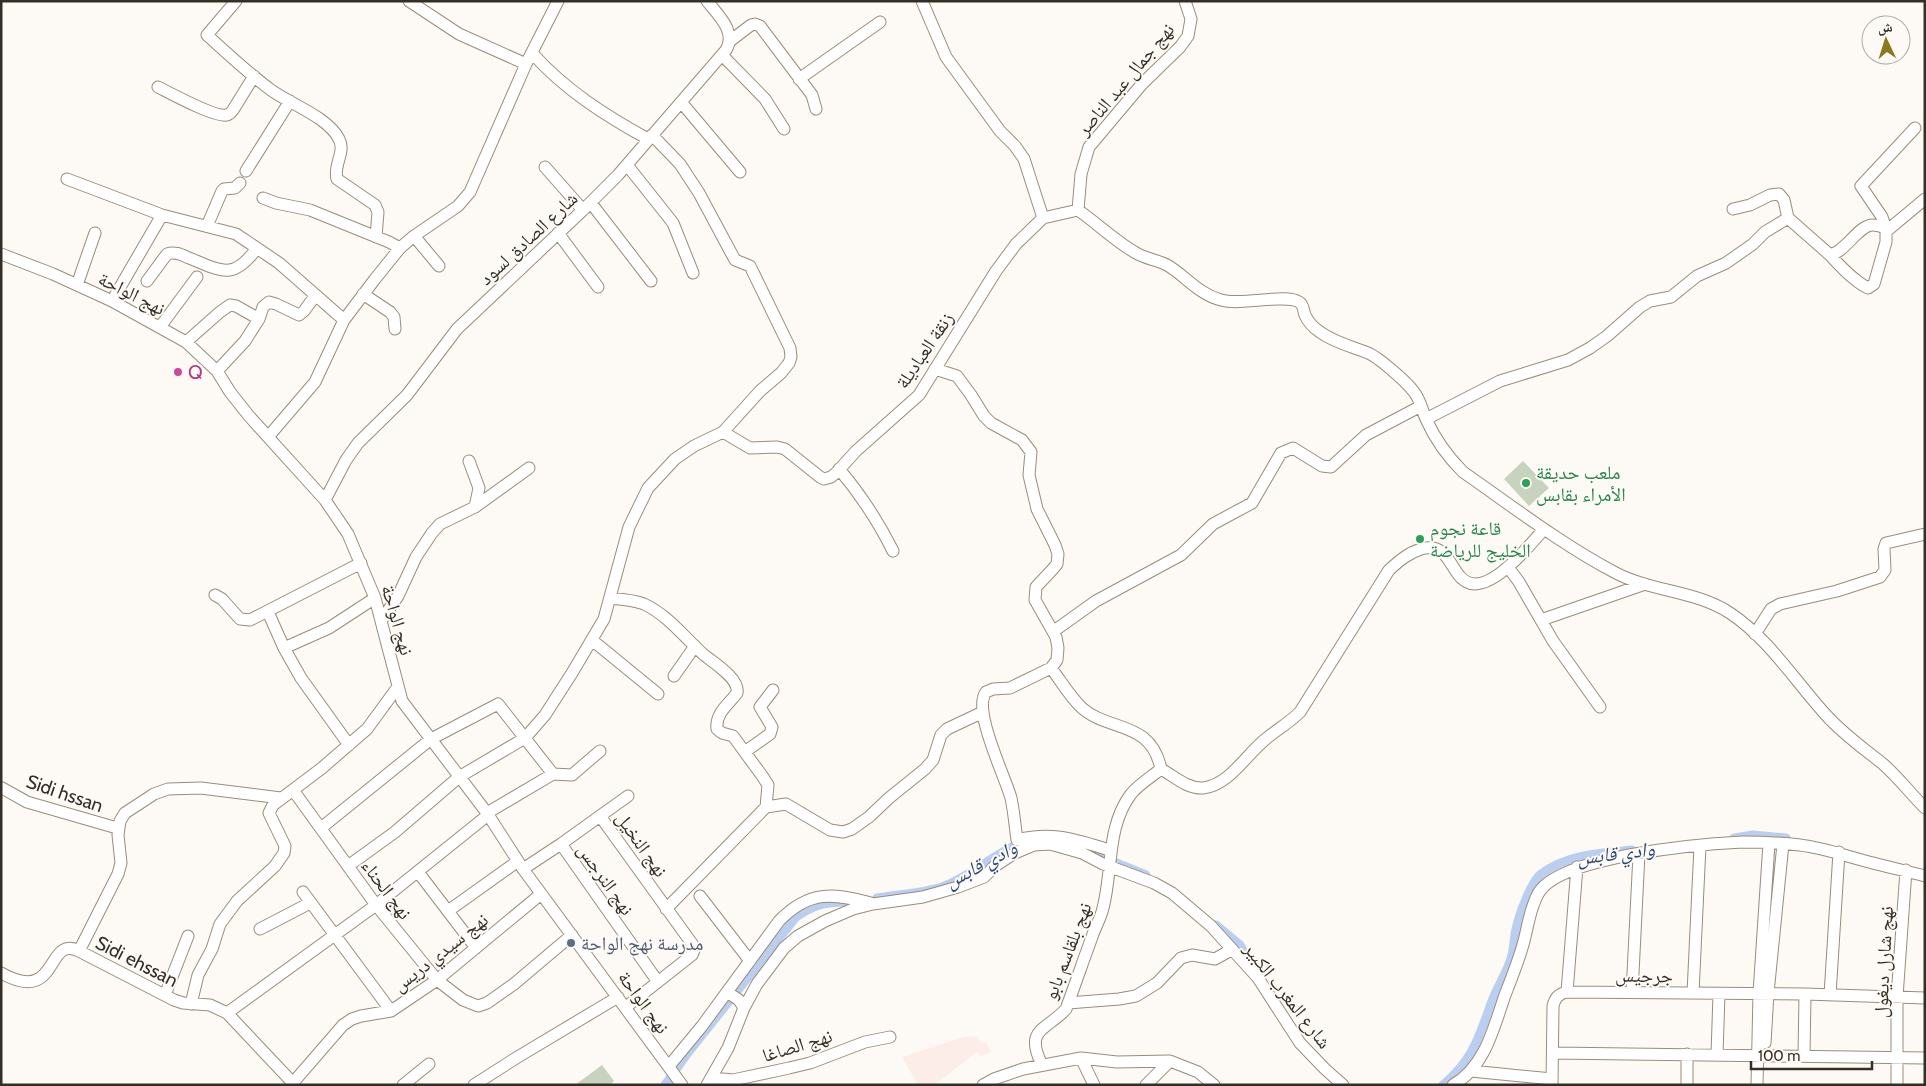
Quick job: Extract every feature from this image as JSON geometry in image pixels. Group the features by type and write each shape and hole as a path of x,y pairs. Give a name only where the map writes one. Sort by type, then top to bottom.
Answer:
{"street":[{"path":"236,1 207,35 254,76 330,128 339,139 341,150 335,172 337,179 375,205 378,212 376,237"},
{"path":"409,1 459,34 526,64"},
{"path":"268,437 318,378 328,351 344,320 400,248 414,236 458,206 471,191 526,64 558,1"},
{"path":"707,1 726,24 730,41 751,25 760,26 812,95 816,109"},
{"path":"922,1 946,57 1000,131 1015,146 1024,159 1043,218 1078,210 1109,235 1136,253 1166,264 1192,286 1212,298 1233,302 1288,298 1302,304 1306,318 1319,332 1342,345 1377,358 1408,384 1417,395 1435,436 1463,472 1544,529 1614,572 1646,584 1714,604 1744,623 1826,715 1856,744 1883,764 1925,808"},
{"name":"نهج جمال عبد الناصر","path":"1078,210 1081,174 1090,148 1142,84 1180,47 1188,36 1191,19 1185,1"},
{"path":"799,79 880,22"},
{"name":"شارع الصادق لسود","path":"325,500 346,460 358,443 407,395 457,329 587,206 626,165 722,55 730,41"},
{"path":"348,866 395,832 460,777 525,738 545,715 604,619 630,527 648,488 675,459 694,446 723,432 760,391 781,373 791,357 790,348 750,266 736,260 699,193 680,164 650,137 620,124 586,101 557,79 532,53"},
{"path":"722,55 765,99 784,129"},
{"path":"158,87 212,113 224,116 229,115 233,110 254,76"},
{"path":"246,171 290,101"},
{"path":"681,102 740,172"},
{"path":"1733,209 1750,205 1770,195 1779,194 1784,200 1788,218 1843,269 1868,288 1874,284 1886,242 1886,229 1882,217 1861,186 1915,128"},
{"path":"626,165 672,223 694,273"},
{"path":"545,167 587,206 651,281"},
{"path":"67,179 162,215 236,234 258,248 344,320"},
{"path":"207,226 222,191 235,188 240,183"},
{"path":"263,198 276,204 310,210 400,248"},
{"path":"1830,255 1838,252 1867,227 1875,225 1886,229 1892,226 1925,199"},
{"path":"112,301 162,215"},
{"name":"زنقة العباديلة","path":"723,432 750,448 777,447 785,449 820,477 824,479 831,477 856,451 919,395 996,272 1016,244 1043,218"},
{"path":"1426,419 1500,381 1568,360 1590,348 1607,336 1640,307 1674,294 1696,276 1726,263 1744,251 1765,232 1788,218"},
{"path":"78,285 95,234"},
{"path":"558,234 598,287"},
{"path":"414,236 440,266"},
{"path":"146,281 167,254 177,253 216,269 228,270 242,266 258,248"},
{"name":"نهج الواحة","path":"1,254 26,262 112,301 186,342 217,370 245,412 325,500 348,534 361,563 381,621 397,688 402,701 487,814 521,865 682,1085"},
{"path":"160,326 197,277"},
{"path":"363,294 390,312 394,317 395,329"},
{"path":"217,370 246,341 259,319 263,307 270,302 299,314 304,311 315,296"},
{"path":"186,342 230,305 259,319"},
{"path":"935,369 957,376 984,416 991,423 1022,440 1031,452 1030,476 1035,500 1058,554 1056,564 1036,587 1034,600 1054,631 1058,648 1057,660 1051,668 1010,688 993,689 986,692 983,699 983,712 988,733 1011,798 1017,840 1047,835 1110,850"},
{"path":"1054,631 1096,601 1181,555 1213,524 1252,503 1275,462 1286,450 1292,448 1322,466 1331,467 1366,435 1421,406"},
{"path":"469,461 479,488 475,507"},
{"path":"381,621 398,596 416,557 440,524 475,507 529,468"},
{"path":"840,469 860,494 893,551"},
{"path":"1051,668 1083,709 1107,721 1134,730 1144,738 1159,760 1161,770 1188,786 1202,788 1214,784 1238,766 1266,738 1287,724 1300,712 1389,570 1401,559 1416,551 1436,548 1443,552 1462,576 1471,583 1476,584 1508,568 1544,529"},
{"path":"1755,634 1771,608 1780,604 1837,591 1880,577 1885,570 1884,549 1886,543 1925,534"},
{"path":"215,595 222,598 240,619 250,620 361,563"},
{"path":"1508,568 1553,642 1600,707"},
{"path":"1541,620 1646,584"},
{"path":"284,648 329,628 374,598"},
{"path":"610,598 643,604 658,612 726,672 736,685 737,693 721,710 717,729 722,733 733,736 746,751 768,786 766,807"},
{"path":"268,612 284,648 301,678 349,745"},
{"path":"592,640 658,694"},
{"path":"674,676 695,646"},
{"path":"117,828 125,813 154,794 168,789 200,788 281,798 367,729 397,688"},
{"path":"746,751 770,734 772,727 760,707 773,690"},
{"path":"321,828 431,739 496,704 500,706 553,774"},
{"path":"666,909 766,807 786,804 830,830 843,832 852,829 869,818 889,798 924,769 932,760 941,735 947,729 983,712"},
{"path":"292,1084 227,1013 376,905 487,814 553,774 572,775 600,750"},
{"name":"نهج بلقاسم بابو","path":"1042,1065 1036,1045 1038,1033 1041,1028 1061,1015 1068,1003 1102,911 1110,866 1110,850 1116,825 1124,805 1131,793 1161,770"},
{"name":"Sidi hssan","path":"2,788 27,802 117,828"},
{"name":"نهج الحناء","path":"293,790 376,905 437,980 463,1000 478,1006 487,1003 514,984 572,935"},
{"path":"600,816 628,796"},
{"name":"Sidi ehssan","path":"192,1004 198,975 212,949 220,924 238,901 275,866 284,853 285,846 270,813 273,805 281,798"},
{"name":"نهج النخيل","path":"448,911 521,865 561,844 600,816 693,945 692,955 658,982"},
{"name":"Sidi ehssan","path":"117,828 121,863 118,874 79,951 183,1003 210,1005 227,1013"},
{"path":"1453,1085 1471,1071 1493,1031 1517,964 1539,892 1559,875 1577,868 1639,854 1744,842 1783,844 1839,852 1925,876"},
{"path":"1757,1085 1761,1055 1769,843"},
{"name":"نهج النرجس","path":"561,844 658,982"},
{"name":"شارع المغرب الكبير","path":"710,1081 728,1048 744,1008 770,964 798,936 839,914 873,904 923,897 958,887 984,877 995,866 1015,853 1042,844 1057,844 1154,883 1172,893 1211,926 1258,978 1300,1043 1325,1070 1343,1085"},
{"path":"1763,993 1783,844"},
{"path":"1693,994 1700,846"},
{"path":"1830,995 1839,852"},
{"path":"1632,993 1639,854"},
{"path":"1471,1071 1552,1082 1555,1000 1560,994 1567,992 1577,868"},
{"name":"نهج شارل ديغول","path":"1897,1085 1897,997 1906,870"},
{"path":"418,872 476,948"},
{"path":"303,892 391,1011"},
{"name":"نهج سيدي دريس","path":"292,1084 344,1025 352,1019 361,1016 391,1011 437,980 542,894"},
{"path":"700,896 750,961"},
{"path":"669,1066 790,910 812,898 823,896 844,896 873,904"},
{"path":"260,929 310,903"},
{"path":"165,995 188,936"},
{"path":"1,973 25,982 40,979 45,975 61,951 70,948 79,951"},
{"path":"1068,1003 1136,996 1157,983 1181,958 1192,955 1215,959 1231,950"},
{"path":"626,1007 658,982"},
{"path":"727,992 739,1000 744,1008"},
{"name":"جرجيس","path":"1567,992 1763,993 1925,998"},
{"path":"1717,1055 1719,994"},
{"path":"1804,1056 1805,994"},
{"path":"474,1085 618,997"},
{"name":"نهج الصاغا","path":"710,1081 733,1080 810,1063 865,1042 890,1037"},
{"path":"1552,1053 1925,1058"},
{"path":"1687,1054 1688,1085"},
{"path":"1761,1055 1764,1085"},
{"path":"1082,1058 1094,1085"},
{"path":"983,1085 1008,1074 1042,1065 1082,1058 1118,1062 1170,1061 1198,1072 1214,1085"},
{"path":"1146,1085 1170,1061"},
{"path":"403,1085 429,1064"}],"shaded area":[{"path":"977,1036 981,1043 986,1042 991,1052 981,1056 977,1052 934,1085 918,1085 902,1057 963,1037"}],"green space":[{"name":"ملعب حديقة الأمراء بقابس","path":"1523,461 1549,488 1529,506 1504,479"},
{"path":"602,1065 614,1081 610,1085 575,1085"}],"waterway":[{"name":"وادي قابس","path":"1734,838 1753,835 1786,838"},
{"name":"وادي قابس","path":"877,898 942,887 963,877 1004,851 1026,841"},
{"name":"وادي قابس","path":"1443,1085 1462,1066 1479,1036 1494,995 1510,961 1516,929 1529,891 1537,878 1551,867 1573,858 1632,850"},
{"name":"وادي قابس","path":"1089,852 1146,875"},
{"name":"وادي قابس","path":"665,1085 687,1054 796,917 820,905 847,902"},
{"name":"وادي قابس","path":"1216,925 1240,945 1257,973"}],"place":[{"name":"Q","path":"178,372"},
{"name":"ملعب حديقة الأمراء بقابس","path":"1526,483"},
{"name":"قاعة نجوم الخليج للرياضة","path":"1420,539"},
{"name":"مدرسة نهج الواحة","path":"571,943"}]}
